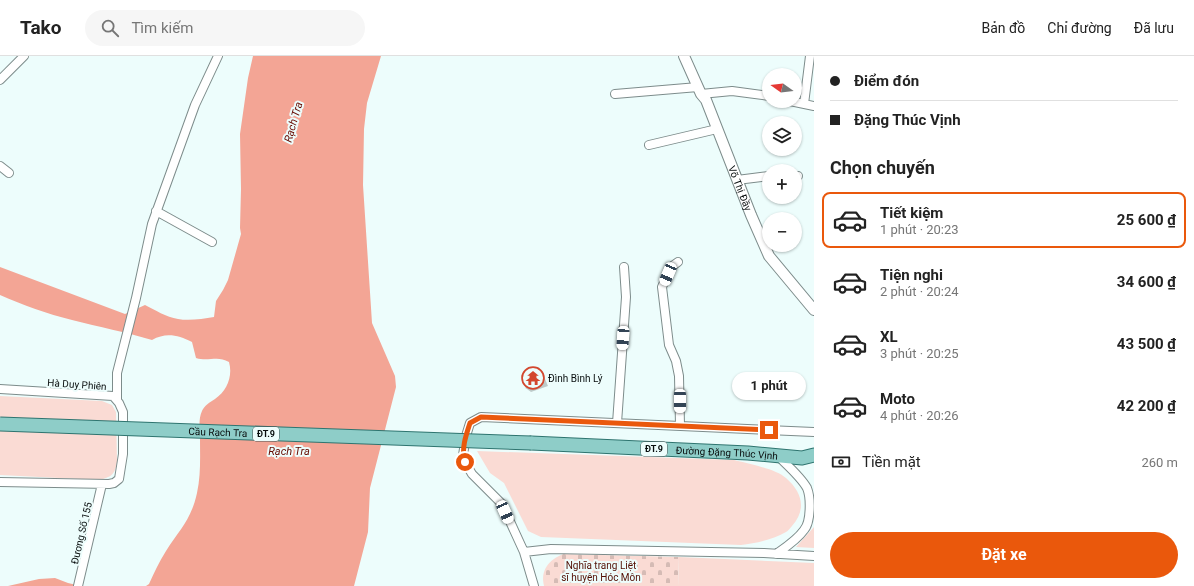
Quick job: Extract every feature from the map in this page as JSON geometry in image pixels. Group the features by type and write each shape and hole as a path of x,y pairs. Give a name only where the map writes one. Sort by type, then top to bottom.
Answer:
{"main road":[{"name":"Cầu Rạch Tra","path":"0,424 531,443"},
{"name":"Đường Đặng Thúc Vịnh","path":"531,443 808,457 814,465"}],"street":[{"path":"0,80 24,56"},
{"name":"Võ Thị Đầy","path":"684,56 699,91 706,100 737,180 769,256 814,310"},
{"path":"810,56 804,104 814,106"},
{"path":"116,399 117,373 136,298 148,238 156,211 195,105 216,57"},
{"path":"615,94 732,91 762,95"},
{"path":"649,145 717,129"},
{"path":"0,166 9,173"},
{"path":"737,180 762,177"},
{"path":"156,211 212,242"},
{"path":"678,262 671,267 662,287 669,346 676,360 679,376 680,426"},
{"path":"617,423 626,297 624,267"},
{"name":"Hà Duy Phiên","path":"0,389 109,396 116,399 123,412 123,454 119,479 114,483 102,484"},
{"path":"534,586 524,552 502,504 472,474 463,455 470,423 481,417 814,432"},
{"path":"776,554 794,542 805,529 809,517 807,489 778,455"},
{"path":"0,482 102,484"},
{"name":"Đương Số 155","path":"78,586 102,484"},
{"path":"524,552 551,549 814,556"}],"green space":[{"path":"0,396 102,401 112,405 116,412 117,462 114,473 107,478 99,480 0,475"},
{"path":"477,451 734,460 761,467 786,478 796,489 799,495 801,501 800,513 797,520 787,532 770,539 741,545 541,537 528,531 504,483 490,473"},
{"path":"814,527 814,548 796,547"},
{"name":"Nghĩa trang Liệt sĩ huyện Hóc Môn","path":"563,554 679,557 678,586 544,586 543,575 547,566 558,556"},
{"path":"679,557 814,563 814,586 678,586"}],"water":[{"name":"Rạch Tra","path":"253,56 381,56 367,103 364,129 363,185 372,323 395,376 396,387 370,488 368,532 354,586 146,586 149,584 163,555 184,524 195,502 199,479 200,417 203,409 219,396 226,387 230,373 229,362 221,359 196,358 192,342 177,336 167,335 152,340 53,315 9,299 0,295 0,267 125,314 145,305 165,315 182,320 214,317 216,301 228,280 241,234 240,134 248,78"},
{"path":"55,578 81,586 8,586 39,579"}],"building":[{"name":"Đình Bình Lý","path":"539,367 545,382 526,389 521,375"}],"place":[{"name":"Đình Bình Lý","path":"533,378"}],"route":[{"path":"465,462 463,455 470,423 481,417 769,430"}]}
